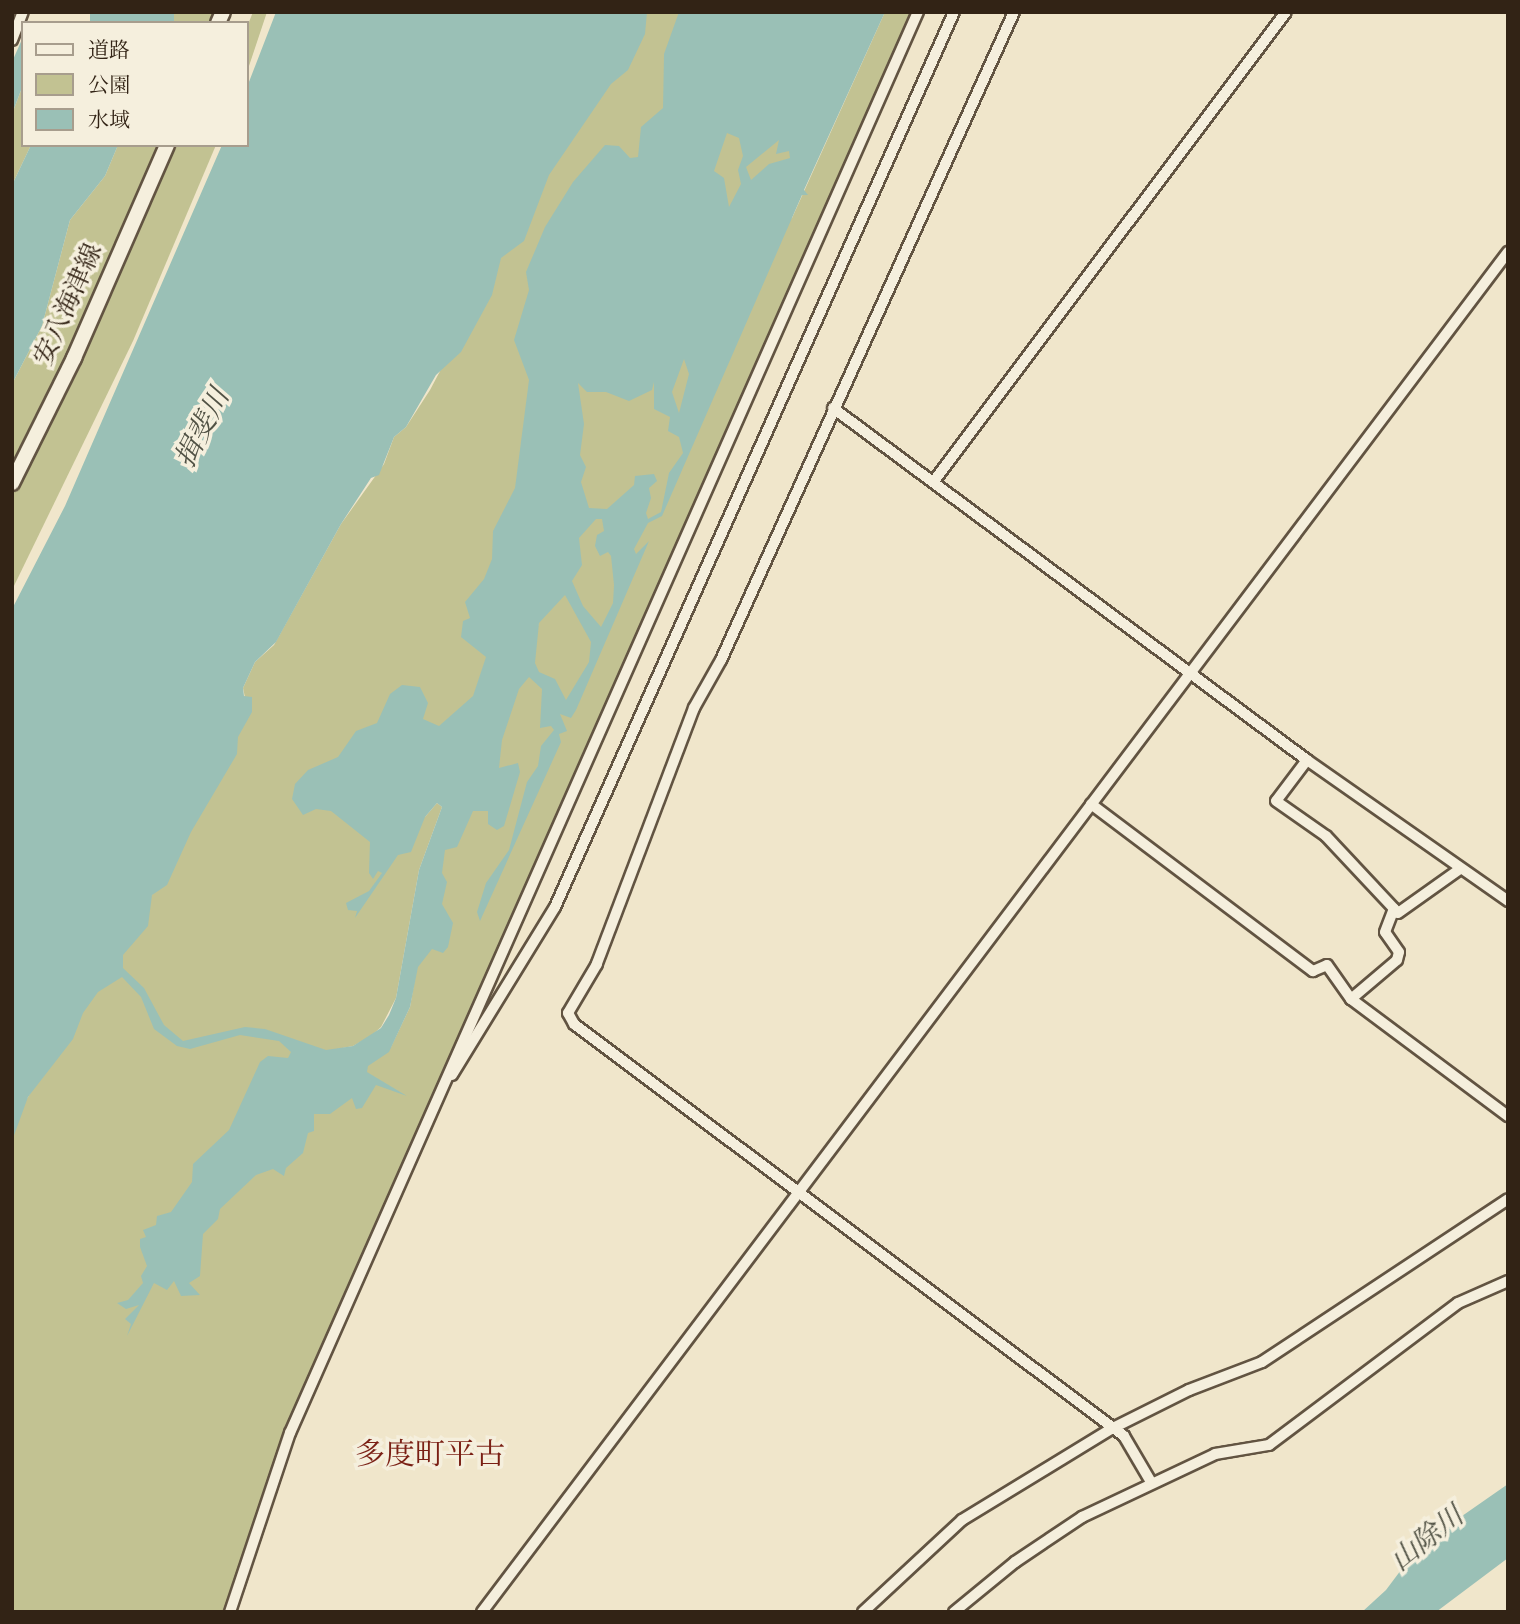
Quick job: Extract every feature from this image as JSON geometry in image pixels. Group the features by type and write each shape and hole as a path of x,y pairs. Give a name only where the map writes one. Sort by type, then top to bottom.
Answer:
{"main road":[{"name":"安八海津線","path":"12,483 74,358 166,147"}],"street":[{"path":"12,40 23,12"},
{"path":"230,1612 290,1433 918,12"},
{"path":"436,1101 555,907 954,12"},
{"path":"1014,12 721,660 694,708 597,964 568,1013 574,1024 1113,1427 1124,1436 1151,1482"},
{"path":"934,481 1286,12"},
{"path":"482,1612 1508,252"},
{"path":"833,408 1307,761 1508,901"},
{"path":"1307,761 1276,801 1326,836 1398,913 1460,869"},
{"path":"1091,804 1313,971 1327,965 1351,999 1508,1116"},
{"path":"1351,999 1397,960 1399,952 1385,932 1394,909"},
{"path":"863,1612 962,1520 1113,1427 1189,1390 1262,1362 1508,1199"},
{"path":"954,1612 1015,1562 1082,1517 1215,1454 1269,1445 1458,1303 1508,1281"}],"green space":[{"path":"174,12 219,12 215,21 171,21"},
{"path":"253,12 267,12 248,69 248,24"},
{"path":"647,12 701,12 682,85 535,380 493,650 425,817 437,803 442,807 419,870 396,998 381,1027 371,1036 353,1046 317,1053 391,1047 410,1007 433,874 520,673 531,674 573,388 599,304 792,218 885,12 913,12 288,1431 225,1612 12,1612 12,1123 164,875 246,702 243,688 255,662 274,645 341,524 384,464 394,437 406,427 430,390 542,179"},
{"path":"21,90 21,147 30,147 12,185 12,114"},
{"path":"763,127 798,154 735,235 705,166 718,134"},
{"path":"117,147 161,147 70,356 12,473 12,384 42,326 70,220 105,176"},
{"path":"171,147 215,147 133,341 12,590 12,493"}],"water":[{"path":"90,12 174,12 174,21 90,21"},
{"name":"揖斐川","path":"276,12 647,12 645,34 628,70 611,84 549,175 524,241 501,258 492,295 461,352 436,375 406,427 394,437 379,475 371,478 341,524 276,642 255,662 243,688 244,696 252,697 252,712 238,737 237,754 191,832 167,885 152,895 148,926 123,955 123,968 144,988 164,1025 183,1041 245,1027 265,1029 326,1050 353,1046 381,1028 396,998 419,870 442,807 437,803 425,817 411,852 398,855 355,918 357,911 348,910 346,903 369,891 382,873 378,871 373,879 369,873 370,842 331,811 316,809 303,815 292,799 295,784 308,770 338,757 356,731 377,723 390,694 402,685 420,687 428,703 423,719 439,726 473,696 486,657 461,637 463,621 470,618 465,602 484,579 492,559 493,531 515,488 529,380 514,340 529,290 526,272 545,227 573,182 605,145 619,146 630,158 638,157 641,127 663,108 664,54 679,12 885,12 804,190 808,195 802,195 662,516 648,523 634,549 636,554 649,541 576,710 571,718 560,714 567,731 559,734 561,742 480,921 477,912 486,883 509,850 527,782 538,766 541,746 554,730 551,726 540,728 542,689 529,677 519,689 502,740 499,768 518,763 520,772 504,826 497,830 488,824 488,811 473,811 457,847 445,850 442,873 447,882 442,904 453,923 448,947 443,953 432,949 418,967 410,1007 389,1052 368,1066 367,1072 407,1096 376,1085 362,1108 356,1109 352,1098 330,1114 314,1114 314,1131 308,1133 303,1153 286,1168 284,1176 273,1169 256,1175 220,1209 218,1219 203,1234 200,1276 189,1283 200,1295 181,1296 174,1281 167,1290 154,1283 127,1336 131,1324 125,1319 139,1305 126,1309 117,1303 128,1300 143,1283 141,1276 147,1266 140,1247 140,1239 146,1237 143,1230 156,1225 157,1216 171,1212 192,1182 193,1164 229,1130 260,1062 268,1056 288,1058 291,1052 279,1041 240,1035 190,1049 177,1046 154,1029 141,997 122,977 98,992 83,1013 73,1039 28,1097 12,1141 12,609 65,506 221,147 248,147 248,84","holes":["727,133 739,138 743,156 738,170 741,184 729,207 724,178 714,171","779,140 776,154 789,151 790,158 769,164 751,180 746,167","684,359 689,374 679,413 672,392","654,382 654,409 670,417 668,431 679,437 683,453 669,473 661,512 648,519 646,513 651,498 649,488 657,481 654,474 635,476 634,485 607,509 589,508 581,482 586,467 580,455 584,424 578,383 587,392 606,392 629,401 652,390","596,519 602,519 604,531 597,535 595,546 600,556 608,552 611,556 614,585 613,603 601,627 583,606 572,581 582,565 579,538","565,595 591,642 589,662 566,700 555,679 539,672 535,663 539,623"]},
{"path":"21,42 21,90 12,114 12,62"},
{"path":"30,147 117,147 105,176 70,220 42,326 12,384 12,185"},
{"name":"山除川","path":"1508,1484 1508,1558 1436,1612 1362,1612 1386,1590 1419,1546"}],"district":[{"name":"多度町平古","path":"430,1457"}]}
